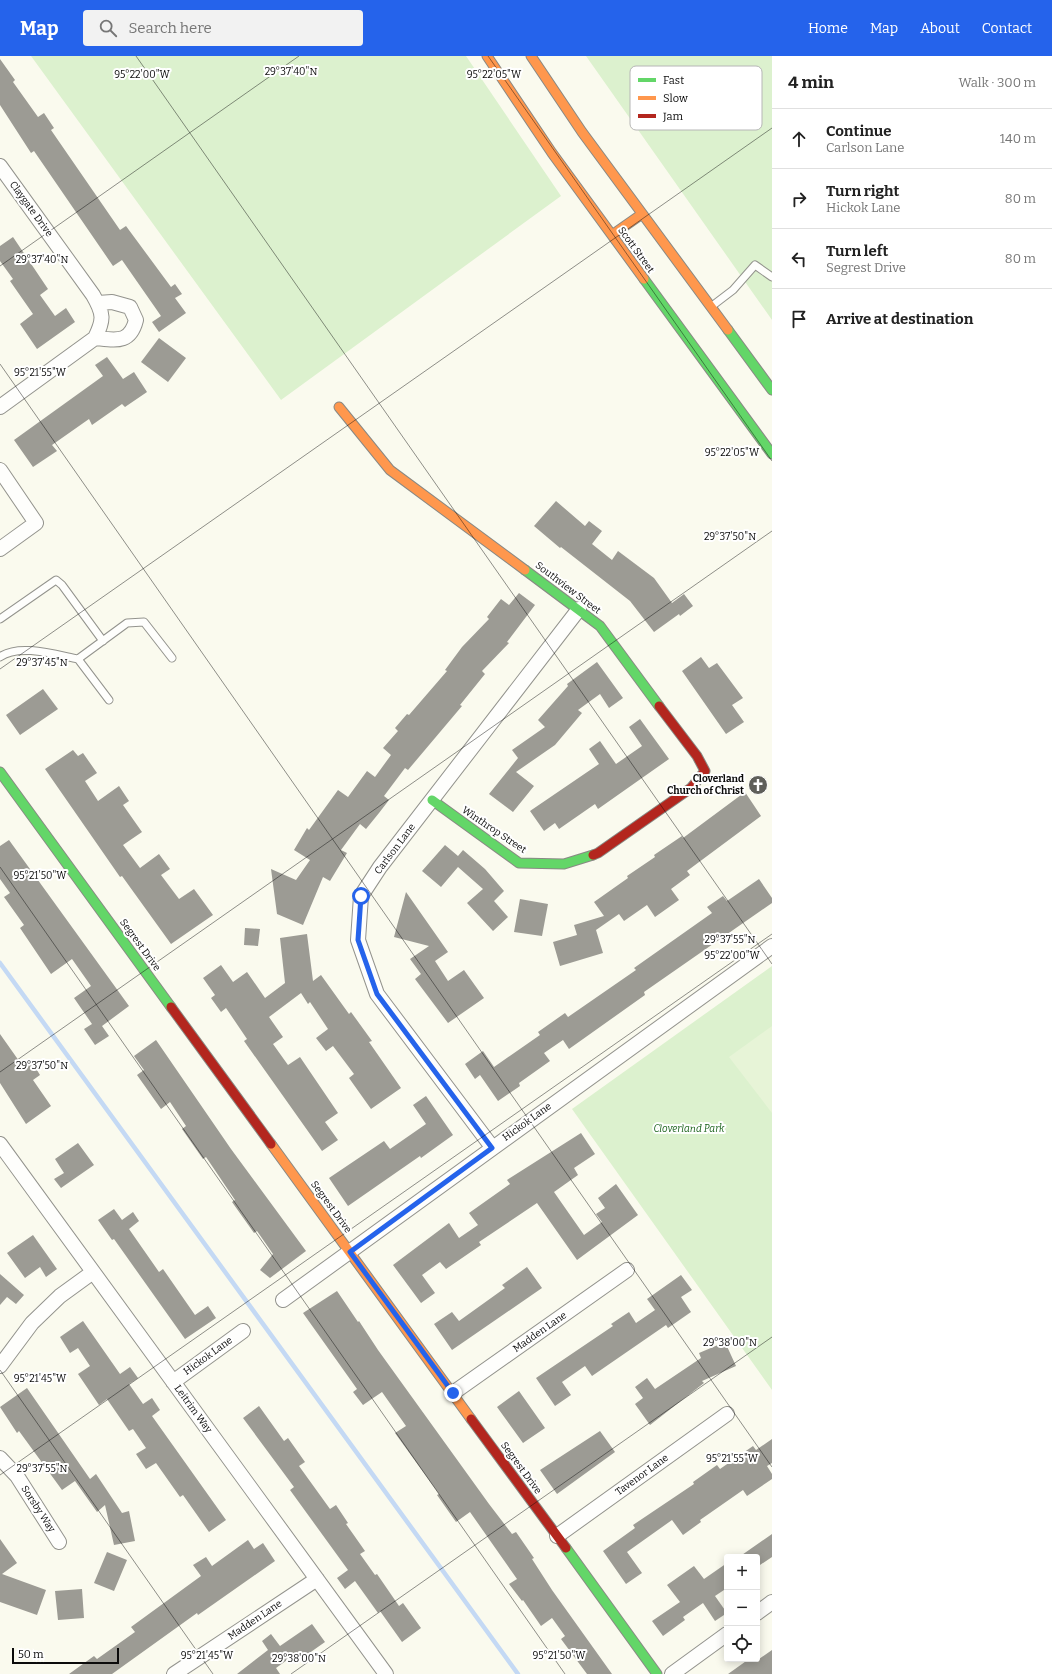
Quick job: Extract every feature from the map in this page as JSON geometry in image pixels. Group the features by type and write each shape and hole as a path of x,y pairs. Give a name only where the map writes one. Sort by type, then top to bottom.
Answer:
{"street":[{"name":"Scott Street","path":"487,56 552,153 772,454"},
{"path":"531,56 582,132 772,390"},
{"name":"Claygate Drive","path":"0,166 98,303 102,323 95,338"},
{"path":"612,235 642,214"},
{"path":"0,407 95,338 124,339 131,333 136,320 130,307 112,302 98,303"},
{"name":"Southview Street","path":"339,407 390,470 600,626 697,756 705,771 691,788 655,813"},
{"path":"0,470 36,523 0,549"},
{"name":"Carlson Lane","path":"492,1148 377,994 358,940 361,896 380,867 579,609"},
{"name":"Segrest Drive","path":"0,772 657,1674"},
{"name":"Winthrop Street","path":"432,800 519,863 564,864 598,853 655,813"},
{"name":"Hickok Lane","path":"283,1300 772,946"},
{"name":"Leitrim Way","path":"0,1144 386,1674"},
{"name":"Madden Lane","path":"453,1393 627,1270"},
{"path":"0,1366 32,1323 60,1296 94,1272"},
{"name":"Hickok Lane","path":"173,1382 244,1331"},
{"name":"Tavenor Lane","path":"557,1536 727,1414"},
{"name":"Sorsby Way","path":"0,1458 17,1476 59,1542"},
{"name":"Madden Lane","path":"174,1674 317,1579"},
{"path":"760,1611 772,1602"},
{"path":"672,1674 724,1636"}],"lane":[{"path":"711,307 733,290 755,265 772,277"},
{"path":"0,619 56,580 62,585 103,640"},
{"path":"78,659 127,623 144,622 172,658"},
{"path":"0,657 17,650 43,652 78,659 109,700"}],"green space":[{"path":"31,56 466,56 561,196 281,400"},
{"path":"586,56 772,56 772,320 638,130 762,130 762,66 630,66 630,118"},
{"name":"Cloverland Park","path":"772,966 772,1390 572,1109"},
{"path":"772,1026 772,1113 729,1057"}],"building":[{"path":"0,59 15,80 13,82 38,117 44,113 54,128 51,130 120,230 126,226 171,287 175,284 182,294 175,298 186,313 159,332 152,322 161,316 122,260 113,266 34,151 31,153 0,105"},
{"path":"13,237 48,289 40,295 55,316 66,308 75,322 37,349 20,324 33,314 10,281 13,279 0,261 0,246"},
{"path":"159,338 186,358 168,382 141,362"},
{"path":"107,357 123,379 134,372 147,392 125,407 122,404 92,425 89,419 52,445 57,451 33,467 14,440 103,376 95,365"},
{"path":"556,501 585,526 589,521 602,531 592,544 612,560 618,551 654,578 672,603 684,594 693,606 654,632 630,601 561,547 560,548 534,526"},
{"path":"519,593 535,605 507,642 509,643 482,671 485,674 460,705 462,706 408,770 405,768 384,796 389,800 379,813 366,829 360,824 341,850 347,853 330,881 323,877 303,925 277,914 271,869 296,880 310,860 294,850 307,828 309,830 338,790 348,797 367,771 375,777 391,755 383,748 398,731 395,728 407,714 409,715 447,671 445,670 462,647 489,619 487,617 501,599 509,605"},
{"path":"701,657 709,668 717,663 743,698 732,705 744,722 726,734 682,671"},
{"path":"597,662 623,698 609,708 600,694 578,710 582,713 555,745 516,772 534,786 513,812 489,794 518,758 512,750 545,727 538,720 568,686 567,684"},
{"path":"43,689 58,709 20,735 6,715"},
{"path":"640,719 669,759 598,809 595,804 559,829 555,823 544,831 530,811 599,764 589,749 600,741 616,764 642,746 629,727"},
{"path":"73,750 78,756 83,753 97,773 85,781 98,801 119,786 129,801 123,805 142,832 123,845 140,868 159,854 170,869 161,875 179,899 194,889 213,915 171,944 122,876 120,877 45,769"},
{"path":"745,792 761,816 687,871 690,875 671,889 679,900 655,917 647,905 624,921 619,914 596,930 603,953 560,966 553,942 577,935 574,925 604,916 594,902 628,878 627,876 655,857 654,855 682,836 683,838"},
{"path":"9,840 129,1006 102,1026 109,1036 95,1045 84,1029 92,1024 74,998 91,986 72,959 51,974 20,928 24,925 4,897 10,893 0,879 0,846"},
{"path":"445,845 458,856 463,850 485,869 504,891 494,901 508,917 493,931 467,903 483,889 458,867 441,887 422,871"},
{"path":"759,879 772,898 772,903 644,992 645,995 569,1049 563,1040 544,1053 550,1061 519,1083 520,1086 498,1101 480,1075 475,1079 465,1064 483,1051 494,1067 540,1035 538,1032 565,1013 568,1017 636,970 634,968 712,913 707,907 723,896 727,901"},
{"path":"406,892 448,952 435,961 448,981 464,970 484,998 448,1023 415,979 421,974 410,959 429,946 394,937"},
{"path":"520,899 548,904 542,936 514,932"},
{"path":"245,928 260,929 258,946 244,945"},
{"path":"307,934 313,981 321,975 349,1014 351,1012 372,1041 369,1042 401,1088 371,1109 349,1078 354,1074 333,1046 326,1051 316,1038 328,1029 310,1002 308,1004 301,993 269,1017 283,1037 273,1044 288,1065 300,1057 338,1113 325,1122 338,1140 322,1151 244,1041 247,1039 226,1008 221,1012 211,998 215,995 203,978 221,965 233,982 247,972 265,998 285,983 280,938"},
{"path":"0,1034 24,1068 32,1062 40,1075 33,1080 51,1106 26,1124 0,1083"},
{"path":"156,1040 231,1149 306,1251 270,1278 260,1270 273,1254 257,1231 254,1233 232,1202 235,1200 206,1157 203,1159 182,1129 186,1126 170,1102 161,1109 137,1075 144,1070 134,1056"},
{"path":"426,1096 453,1135 348,1206 329,1178 384,1141 390,1149 426,1124 413,1105"},
{"path":"581,1133 595,1154 574,1168 578,1175 554,1192 584,1235 602,1222 596,1214 605,1208 598,1198 616,1184 638,1215 577,1260 537,1203 479,1242 481,1245 446,1269 440,1262 422,1275 435,1293 421,1303 393,1265 449,1223 459,1238 478,1225 469,1213 510,1184 507,1180"},
{"path":"78,1143 94,1165 61,1188 54,1179 64,1173 55,1159"},
{"path":"114,1209 122,1220 133,1212 139,1221 129,1229 159,1272 163,1269 195,1315 208,1306 216,1318 185,1339 114,1239 112,1240 98,1220"},
{"path":"33,1235 57,1269 46,1277 40,1267 25,1278 7,1253"},
{"path":"527,1267 542,1288 452,1350 434,1324 452,1312 459,1321 505,1288 502,1285"},
{"path":"0,1274 24,1295 16,1304 7,1297 0,1305"},
{"path":"681,1275 692,1290 681,1297 691,1312 668,1328 666,1325 592,1376 585,1366 562,1382 571,1395 555,1406 536,1378 613,1326 611,1324 629,1312 636,1323 655,1310 647,1299"},
{"path":"337,1291 489,1504 512,1534 516,1532 534,1558 532,1559 552,1590 612,1674 587,1674 561,1639 565,1636 552,1618 541,1626 523,1600 522,1601 509,1584 517,1579 470,1512 456,1522 437,1495 439,1494 395,1433 406,1426 382,1392 363,1405 353,1392 357,1389 303,1313"},
{"path":"83,1321 120,1374 130,1367 138,1378 129,1384 143,1404 152,1398 160,1410 152,1416 226,1520 209,1532 183,1495 180,1497 156,1463 146,1469 136,1454 146,1448 133,1429 129,1431 107,1399 99,1405 78,1374 90,1366 78,1348 70,1353 60,1337"},
{"path":"725,1342 736,1366 702,1381 704,1383 650,1425 635,1404 643,1398 635,1387 647,1378 655,1389 701,1358 699,1353"},
{"path":"27,1388 90,1479 96,1474 122,1513 129,1511 135,1541 114,1545 105,1505 97,1512 75,1481 62,1490 19,1431 17,1433 0,1407"},
{"path":"519,1391 545,1428 523,1443 497,1407"},
{"path":"259,1406 284,1441 288,1438 305,1462 299,1466 330,1509 336,1505 348,1523 346,1524 365,1551 360,1554 375,1575 377,1574 399,1606 403,1603 421,1628 402,1642 380,1611 378,1613 355,1581 345,1589 337,1578 348,1570 290,1490 294,1487 243,1418"},
{"path":"600,1431 615,1452 557,1494 540,1470"},
{"path":"772,1439 772,1463 767,1466 772,1474 772,1479 747,1496 743,1490 700,1520 701,1522 683,1535 672,1520 627,1552 642,1573 626,1584 603,1551 635,1528 633,1525 694,1484 693,1482 717,1465 720,1469 753,1446 756,1450"},
{"path":"772,1534 772,1557 760,1565 760,1554 743,1554"},
{"path":"0,1539 17,1563 2,1574 46,1590 37,1615 0,1602"},
{"path":"248,1540 254,1549 263,1543 275,1561 198,1615 197,1613 112,1674 69,1674 94,1656 97,1659 135,1632 131,1627 201,1576 193,1565 206,1557 212,1566"},
{"path":"107,1552 127,1560 114,1591 94,1583"},
{"path":"724,1565 724,1590 715,1596 724,1609 724,1615 715,1621 703,1603 683,1617 685,1620 663,1636 652,1621 680,1602 667,1585 694,1566 704,1579"},
{"path":"82,1589 84,1618 58,1620 55,1591"},
{"path":"312,1624 325,1642 298,1661 294,1655 276,1668 280,1674 237,1674 268,1650 262,1641 271,1634 280,1646"},
{"path":"772,1650 772,1674 728,1674 745,1662 760,1662 760,1658"}],"waterway":[{"path":"0,963 518,1674"}],"traffic: fast":[{"path":"644,279 772,454"},
{"path":"728,330 772,390"},
{"path":"525,570 600,626 659,706"},
{"path":"0,772 171,1007"},
{"path":"432,800 519,863 564,864 593,855"},
{"path":"566,1548 657,1674"}],"traffic: slow":[{"path":"487,56 552,153 644,279"},
{"path":"531,56 582,132 728,330"},
{"path":"612,235 642,214"},
{"path":"339,407 390,470 525,570"},
{"path":"271,1144 471,1419"}],"traffic: jam":[{"path":"593,855 691,788 705,771 697,756 659,706"},
{"path":"171,1007 271,1144"},
{"path":"471,1419 566,1548"}],"place":[{"name":"Cloverland Church of Christ","path":"758,785"}],"route":[{"path":"361,896 358,940 377,994 492,1148 350,1252 453,1393"}]}
